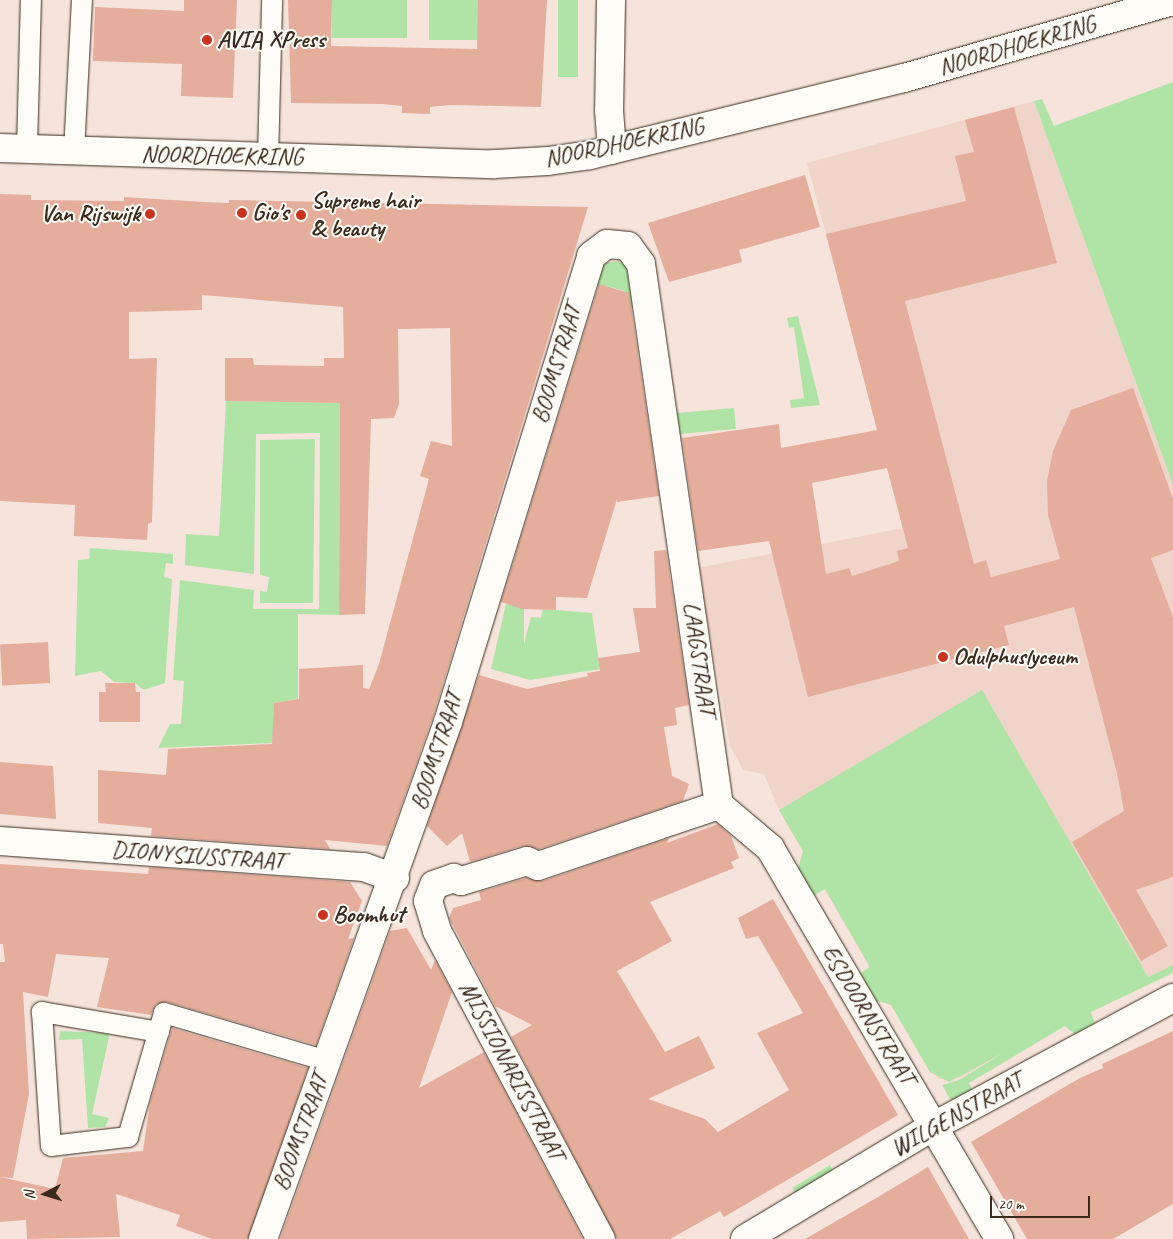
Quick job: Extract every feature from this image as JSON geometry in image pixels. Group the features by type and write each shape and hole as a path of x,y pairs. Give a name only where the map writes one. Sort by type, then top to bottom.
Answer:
{"street":[{"path":"612,0 609,110 612,150"},
{"name":"NOORDHOEKRING","path":"0,148 74,152 494,164 548,161 612,150 904,78 1173,1"},
{"name":"LAAGSTRAAT","path":"591,256 601,246 620,244 634,250 641,264 719,805"},
{"name":"BOOMSTRAAT","path":"263,1239 393,883 448,722 591,256"},
{"path":"428,901 434,885 454,878 461,881 527,861 538,866 719,805"},
{"name":"ESDOORNSTRAAT","path":"719,805 770,848 999,1239"},
{"name":"DIONYSIUSSTRAAT","path":"0,841 364,867 428,901"},
{"name":"MISSIONARISSTRAAT","path":"428,901 437,931 601,1239"},
{"name":"WILGENSTRAAT","path":"745,1239 934,1126 1173,998"}],"lane":[{"path":"27,149 30,0"},
{"path":"74,152 82,0"},
{"path":"268,158 272,0"},
{"path":"159,1032 42,1012 51,1146 128,1137 159,1032 164,1013 327,1061"}],"shaded area":[{"name":"Odulphuslyceum","path":"1034,101 1173,485 1173,965 1069,1014 960,1078 940,1079 930,1072 779,810 764,774 743,770 730,746 697,568 903,528 807,163"}],"green space":[{"path":"332,0 407,0 407,38 332,38"},
{"path":"429,0 478,0 478,40 429,40"},
{"path":"558,0 578,0 578,77 558,77"},
{"path":"1173,82 1173,485 1034,101 1042,99 1054,126"},
{"path":"618,261 628,267 636,309 621,304 624,291 607,286 603,299 595,277 603,264"},
{"path":"798,316 820,405 791,408 790,400 804,398 794,327 789,328 787,318"},
{"path":"226,401 340,403 339,615 298,614 298,699 274,703 273,743 158,748 170,724 181,724 184,681 173,680 180,580 254,590 253,609 319,609 320,433 256,434 254,574 185,565 186,534 219,536"},
{"path":"734,408 736,429 676,434 674,413"},
{"path":"315,439 313,603 260,603 260,591 267,592 269,577 260,575 260,440"},
{"path":"90,548 173,554 173,564 166,563 164,577 172,579 165,683 144,690 135,683 114,682 101,671 75,676 78,560 89,559"},
{"path":"506,604 524,607 524,644 531,617 541,618 543,609 592,613 600,669 530,680 491,669"},
{"path":"982,690 1148,977 1173,965 1173,973 1091,1012 1095,1024 1076,1035 1065,1026 969,1083 973,1092 954,1106 942,1085 959,1080 1003,1053 949,1082 930,1072 891,1005 878,1001 873,1023 859,974 870,967 825,889 813,896 795,879 803,851 779,810"},
{"path":"60,1031 110,1033 92,1114 109,1118 105,1127 88,1128 82,1039 59,1040"},
{"path":"830,1165 836,1175 798,1198 792,1188"}],"building":[{"path":"184,0 237,0 233,98 181,96 182,64 93,61 95,7 184,11"},
{"path":"288,0 332,0 331,46 477,49 478,0 547,0 541,107 450,105 430,107 430,114 402,113 402,106 382,104 291,103"},
{"path":"1014,107 1057,263 905,301 974,564 986,560 991,577 1060,559 1048,515 1047,481 1053,451 1071,410 1133,388 1173,499 1173,550 1151,558 1173,617 1173,877 1136,890 1168,946 1141,961 1072,842 1124,811 1117,773 1074,607 1004,626 1009,645 808,697 769,541 698,551 682,438 779,424 781,448 877,430 826,234 966,201 955,156 974,152 965,120","holes":["887,468 908,548 897,551 899,561 852,576 849,568 826,574 812,483"]},
{"path":"805,175 820,227 739,250 742,262 669,282 648,223"},
{"path":"0,194 31,195 31,200 124,201 124,197 229,203 229,200 588,207 433,717 387,846 325,840 330,849 151,836 152,828 98,823 98,770 166,775 168,749 272,744 274,703 299,699 299,669 363,665 363,688 369,689 379,664 429,479 420,476 431,441 452,446 450,328 398,329 399,404 394,418 371,419 365,614 339,615 340,403 225,401 225,358 253,358 254,365 324,366 324,358 344,358 343,307 202,295 202,310 129,312 129,359 157,358 152,522 148,524 147,540 74,536 75,505 0,501"},
{"path":"599,284 629,293 659,496 617,502 617,499 587,598 556,597 556,610 522,609 501,602"},
{"path":"666,550 689,705 675,708 677,725 664,727 672,776 689,784 683,801 539,849 522,846 470,862 462,833 447,846 427,826 479,675 527,689 588,676 587,673 600,671 598,658 640,652 633,608 656,608 654,551"},
{"path":"48,642 50,683 2,685 0,645"},
{"path":"105,683 135,683 136,692 140,692 140,722 99,722 99,692 106,692"},
{"path":"0,762 53,766 56,819 0,814"},
{"path":"718,824 731,836 739,858 731,862 734,868 650,902 672,941 617,971 665,1052 699,1036 715,1068 648,1099 705,1119 718,1132 789,1090 757,1033 803,1013 758,936 746,939 738,918 773,899 898,1115 724,1217 720,1211 670,1239 617,1239 511,1037 532,1025 495,1006 449,918 453,908 481,900 479,892 526,878 543,881 669,838 667,843"},
{"path":"0,864 148,874 149,867 350,882 362,901 348,939 354,938 316,1045 167,1002 156,1004 151,1015 97,1007 109,958 56,954 48,997 23,992 29,1094 13,1178 0,1177 0,962 5,962 3,944 0,944"},
{"path":"407,928 431,970 435,960 452,992 419,1088 484,1052 583,1239 280,1239 390,931"},
{"path":"172,1028 308,1068 248,1239 212,1239 176,1226 180,1215 116,1194 120,1237 27,1239 26,1220 0,1222 0,1177 55,1189 63,1158 143,1151 150,1103"},
{"path":"1173,1031 1173,1204 1113,1239 1027,1239 971,1142 1080,1078 1103,1068 1102,1064"},
{"path":"928,1167 969,1239 805,1239 878,1197"}],"place":[{"name":"AVIA XPress","path":"207,40"},
{"name":"Gio's","path":"242,213"},
{"name":"Van Rijswijk","path":"150,214"},
{"name":"Supreme hair & beauty","path":"301,215"},
{"name":"Odulphuslyceum","path":"943,657"},
{"name":"Boomhut","path":"323,915"}]}
